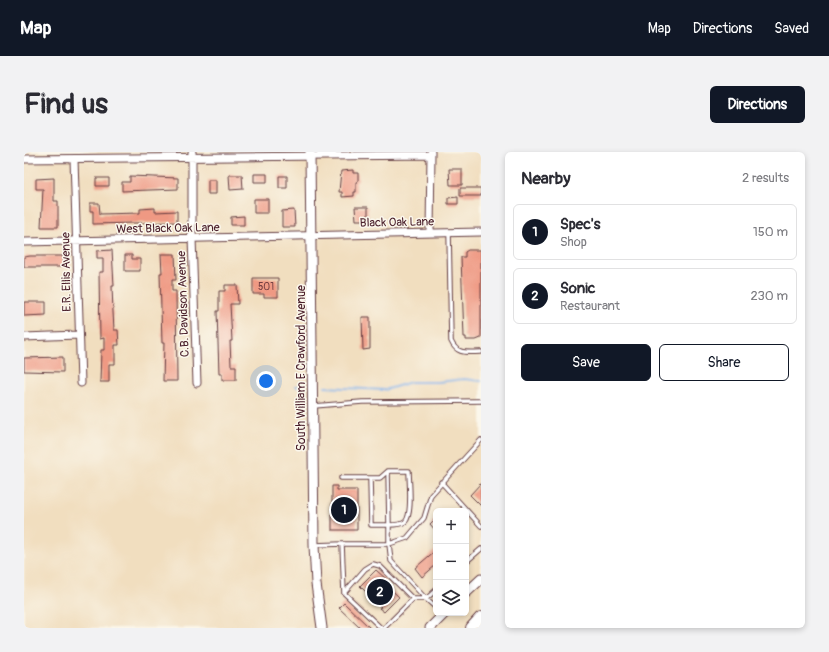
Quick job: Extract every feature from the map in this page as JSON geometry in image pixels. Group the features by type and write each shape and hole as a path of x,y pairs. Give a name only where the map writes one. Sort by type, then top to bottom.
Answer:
{"highway":[{"path":"472,628 481,618"}],"main road":[{"name":"South William E Crawford Avenue","path":"310,154 314,406 314,545 316,584"},
{"path":"469,590 481,579"},
{"path":"315,628 316,584"},
{"path":"316,584 322,628"},
{"path":"430,628 442,616"}],"street":[{"path":"24,158 74,159 192,155 431,153 430,232"},
{"name":"C.B. Davidson Avenue","path":"192,155 192,238 197,383"},
{"name":"E.R. Ellis Avenue","path":"74,159 80,383"},
{"name":"Black Oak Lane","path":"312,235 481,232"},
{"name":"West Black Oak Lane","path":"24,242 312,235"},
{"path":"24,337 78,335"}],"lane":[{"path":"449,232 451,341 454,348 459,352 481,352"},
{"path":"314,406 362,402 481,402"},
{"path":"314,545 389,544 406,538 424,518 431,495 441,482 481,440"},
{"path":"388,471 389,544 391,561 433,605"},
{"path":"341,478 370,478 380,478 388,471 409,471 409,514 406,521 399,525 371,525 370,478"},
{"path":"441,482 481,526"},
{"path":"342,544 344,593 382,628 413,599 426,599 433,593"},
{"path":"469,559 481,549"},
{"path":"344,593 365,569 373,564 380,566 413,599"}],"building":[{"path":"449,169 462,169 462,185 450,185"},
{"path":"353,170 353,173 358,173 356,192 354,192 354,196 342,197 342,192 339,192 341,171"},
{"path":"254,174 267,174 267,182 254,182"},
{"path":"229,175 242,175 243,189 230,190"},
{"path":"130,176 178,178 178,189 122,191 122,182 130,182"},
{"path":"279,176 287,176 287,188 279,188"},
{"path":"54,178 54,201 58,201 58,227 41,227 43,189 36,189 36,179"},
{"path":"96,178 109,178 109,186 96,186"},
{"path":"208,180 216,180 216,194 208,194"},
{"path":"460,188 481,188 481,196 460,196"},
{"path":"458,197 458,204 448,204 448,198"},
{"path":"254,199 268,199 268,213 254,213"},
{"path":"90,203 99,203 100,214 140,213 140,209 155,208 155,212 177,211 177,222 93,224 93,211 90,211"},
{"path":"355,207 368,207 368,220 356,220"},
{"path":"294,210 295,227 282,227 282,211"},
{"path":"244,216 244,225 231,225 231,217"},
{"path":"112,250 114,330 118,330 119,345 115,345 115,364 109,364 109,382 100,382 101,350 104,350 104,338 100,339 99,272 103,272 103,258 97,258 97,251"},
{"path":"468,250 481,250 481,338 476,340 466,340 466,337 464,337 461,257 465,257 465,252"},
{"path":"161,254 175,254 176,280 172,280 172,291 176,291 177,381 163,381 164,343 162,343 160,273 162,273"},
{"path":"125,255 132,255 132,259 140,259 140,271 125,271"},
{"path":"63,256 63,267 24,267 24,257"},
{"path":"253,278 278,278 278,297 264,297 264,294 253,294"},
{"path":"225,285 237,285 238,304 230,304 232,341 230,341 231,366 236,366 236,380 222,380 222,374 219,374 217,311 219,311 219,291 225,291"},
{"path":"24,302 46,302 46,315 24,316"},
{"path":"362,317 370,317 370,349 363,350"},
{"path":"63,357 63,372 24,371 24,358"},
{"path":"481,483 481,506 470,495"},
{"path":"332,486 337,486 337,490 357,490 357,530 332,530"},
{"path":"433,553 433,568 422,577 415,568"},
{"path":"376,570 386,579 383,582 399,597 384,612 360,586"},
{"path":"344,603 370,628 360,628 339,608"}],"waterway":[{"path":"325,387 385,390 411,382 438,382 464,379 481,381"},
{"path":"296,386 305,388"}],"place":[{"name":"Spec's","path":"344,510"},
{"name":"Sonic","path":"380,592"}]}
